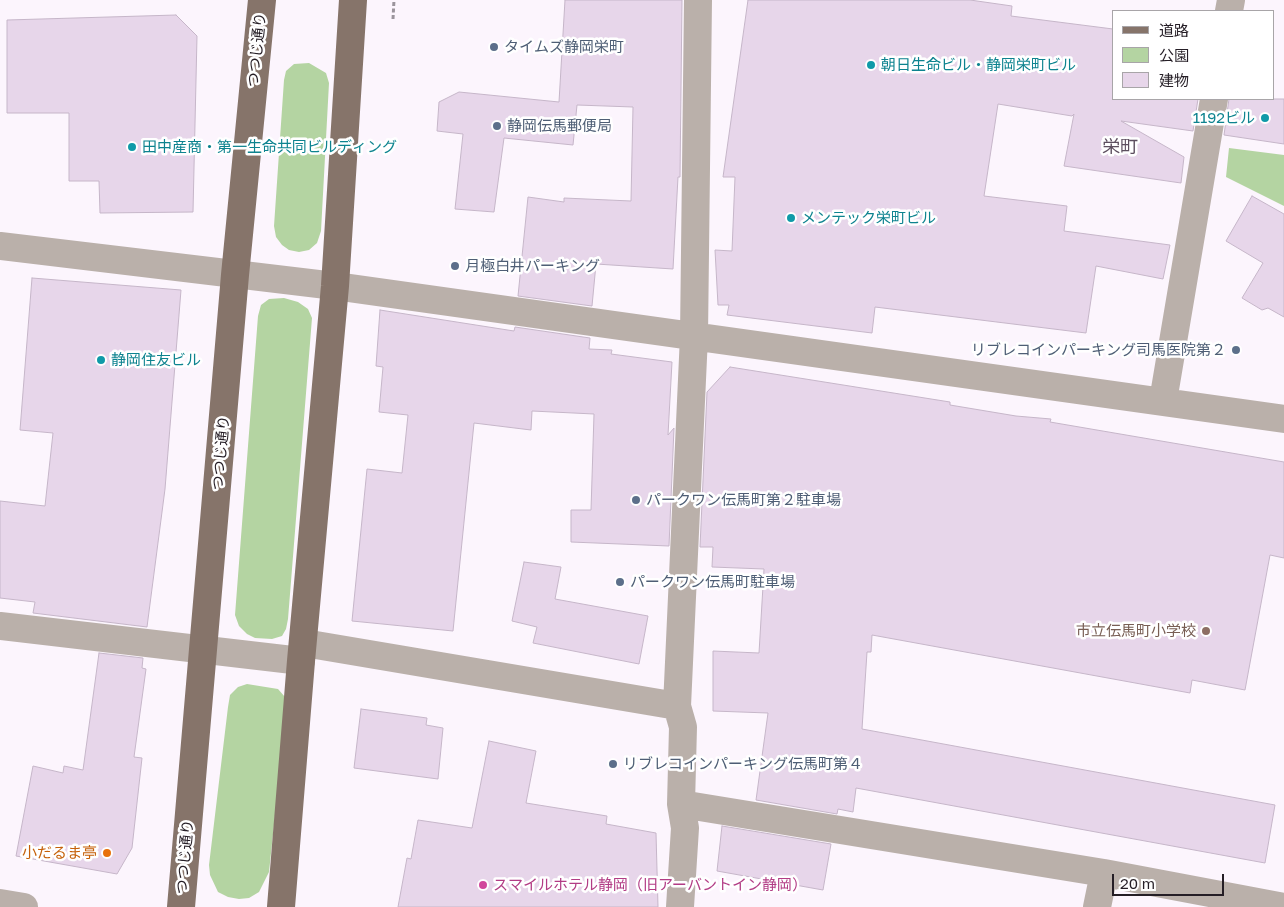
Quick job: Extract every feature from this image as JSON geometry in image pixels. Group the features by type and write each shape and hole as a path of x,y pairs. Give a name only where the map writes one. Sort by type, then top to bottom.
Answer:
{"main road":[{"name":"つつじ通り","path":"181,907 235,274 262,0"},
{"path":"281,907 302,652 336,286 352,0"}],"street":[{"path":"680,907 684,828 681,804 683,727 677,706 694,336 698,0"},
{"path":"1164,401 1214,100"},
{"path":"0,246 336,286 1164,401 1284,420"},
{"path":"0,626 204,650 302,652 677,706"},
{"path":"681,804 1104,873 1284,907"},
{"path":"1097,907 1104,873"},
{"path":"0,903 24,907"}],"path":[{"path":"393,19 394,0"}],"green space":[{"path":"309,63 326,73 329,83 321,231 317,243 309,250 299,252 289,250 282,245 276,237 274,226 284,80 286,71 294,64"},
{"path":"1229,148 1284,155 1284,206 1226,177"},
{"path":"284,298 298,302 308,309 312,318 288,619 282,636 272,639 255,638 247,634 239,626 235,615 258,316 261,305 269,299"},
{"path":"247,684 278,689 285,697 286,712 269,872 259,892 249,898 239,899 228,897 218,892 210,875 209,865 230,695 238,687"}],"building":[{"path":"565,0 682,0 680,177 678,177 673,269 596,264 592,306 518,296 528,197 564,202 564,198 631,201 633,107 577,105 573,145 504,138 494,212 455,209 463,134 437,131 439,102 459,92 559,102"},
{"path":"748,0 970,0 1012,6 1011,16 1112,29 1112,100 1198,100 1193,131 1121,121 1184,157 1181,183 1064,166 1074,114 1072,116 998,104 984,196 1067,206 1064,231 1170,245 1163,279 1096,266 1086,333 875,307 872,333 727,315 729,305 718,305 715,250 732,251 735,177 723,177"},
{"name":"田中産商・第一生命共同ビルディング","path":"176,15 197,36 193,212 100,213 99,181 69,181 69,113 7,113 7,20"},
{"name":"1192ビル","path":"1284,99 1284,144 1224,135 1229,100"},
{"path":"1252,196 1284,214 1284,317 1268,308 1262,310 1242,298 1263,263 1226,241"},
{"path":"32,278 181,290 165,489 147,627 33,613 35,602 0,598 0,501 45,506 53,433 20,430"},
{"path":"380,310 514,331 515,327 590,338 589,349 612,350 611,354 672,362 668,435 674,428 669,546 571,542 571,510 591,510 594,414 532,411 531,430 474,423 453,631 352,621 367,469 402,473 408,415 379,412 383,367 376,366"},
{"path":"730,367 950,402 950,405 1016,416 1051,419 1050,422 1284,462 1284,558 1270,555 1245,690 1192,680 1190,693 872,635 871,652 867,652 862,729 1275,805 1265,863 856,788 853,812 838,809 837,814 756,800 768,713 713,711 713,651 759,653 764,569 712,567 713,547 700,547 707,392"},
{"path":"524,562 561,567 555,599 648,616 639,664 533,643 537,627 512,621"},
{"path":"99,653 143,658 142,668 146,669 134,757 142,758 132,848 117,874 16,856 33,766 63,773 64,766 83,770"},
{"path":"361,709 427,718 426,725 443,728 438,779 354,768"},
{"path":"489,741 536,751 526,803 607,816 606,824 656,833 658,907 398,907 407,858 411,859 418,820 472,828"},
{"path":"722,826 831,844 823,890 717,871"}],"place":[{"name":"タイムズ静岡栄町","path":"494,47"},
{"name":"朝日生命ビル・静岡栄町ビル","path":"871,65"},
{"name":"1192ビル","path":"1265,118"},
{"name":"静岡伝馬郵便局","path":"497,126"},
{"name":"田中産商・第一生命共同ビルディング","path":"132,147"},
{"name":"メンテック栄町ビル","path":"791,218"},
{"name":"月極白井パーキング","path":"455,266"},
{"name":"リブレコインパーキング司馬医院第２","path":"1236,350"},
{"name":"静岡住友ビル","path":"101,360"},
{"name":"パークワン伝馬町第２駐車場","path":"636,500"},
{"name":"パークワン伝馬町駐車場","path":"620,582"},
{"name":"市立伝馬町小学校","path":"1206,631"},
{"name":"リブレコインパーキング伝馬町第４","path":"613,764"},
{"name":"小だるま亭","path":"107,853"},
{"name":"スマイルホテル静岡（旧アーバントイン静岡）","path":"483,885"}],"district":[{"name":"栄町","path":"1120,147"}]}
